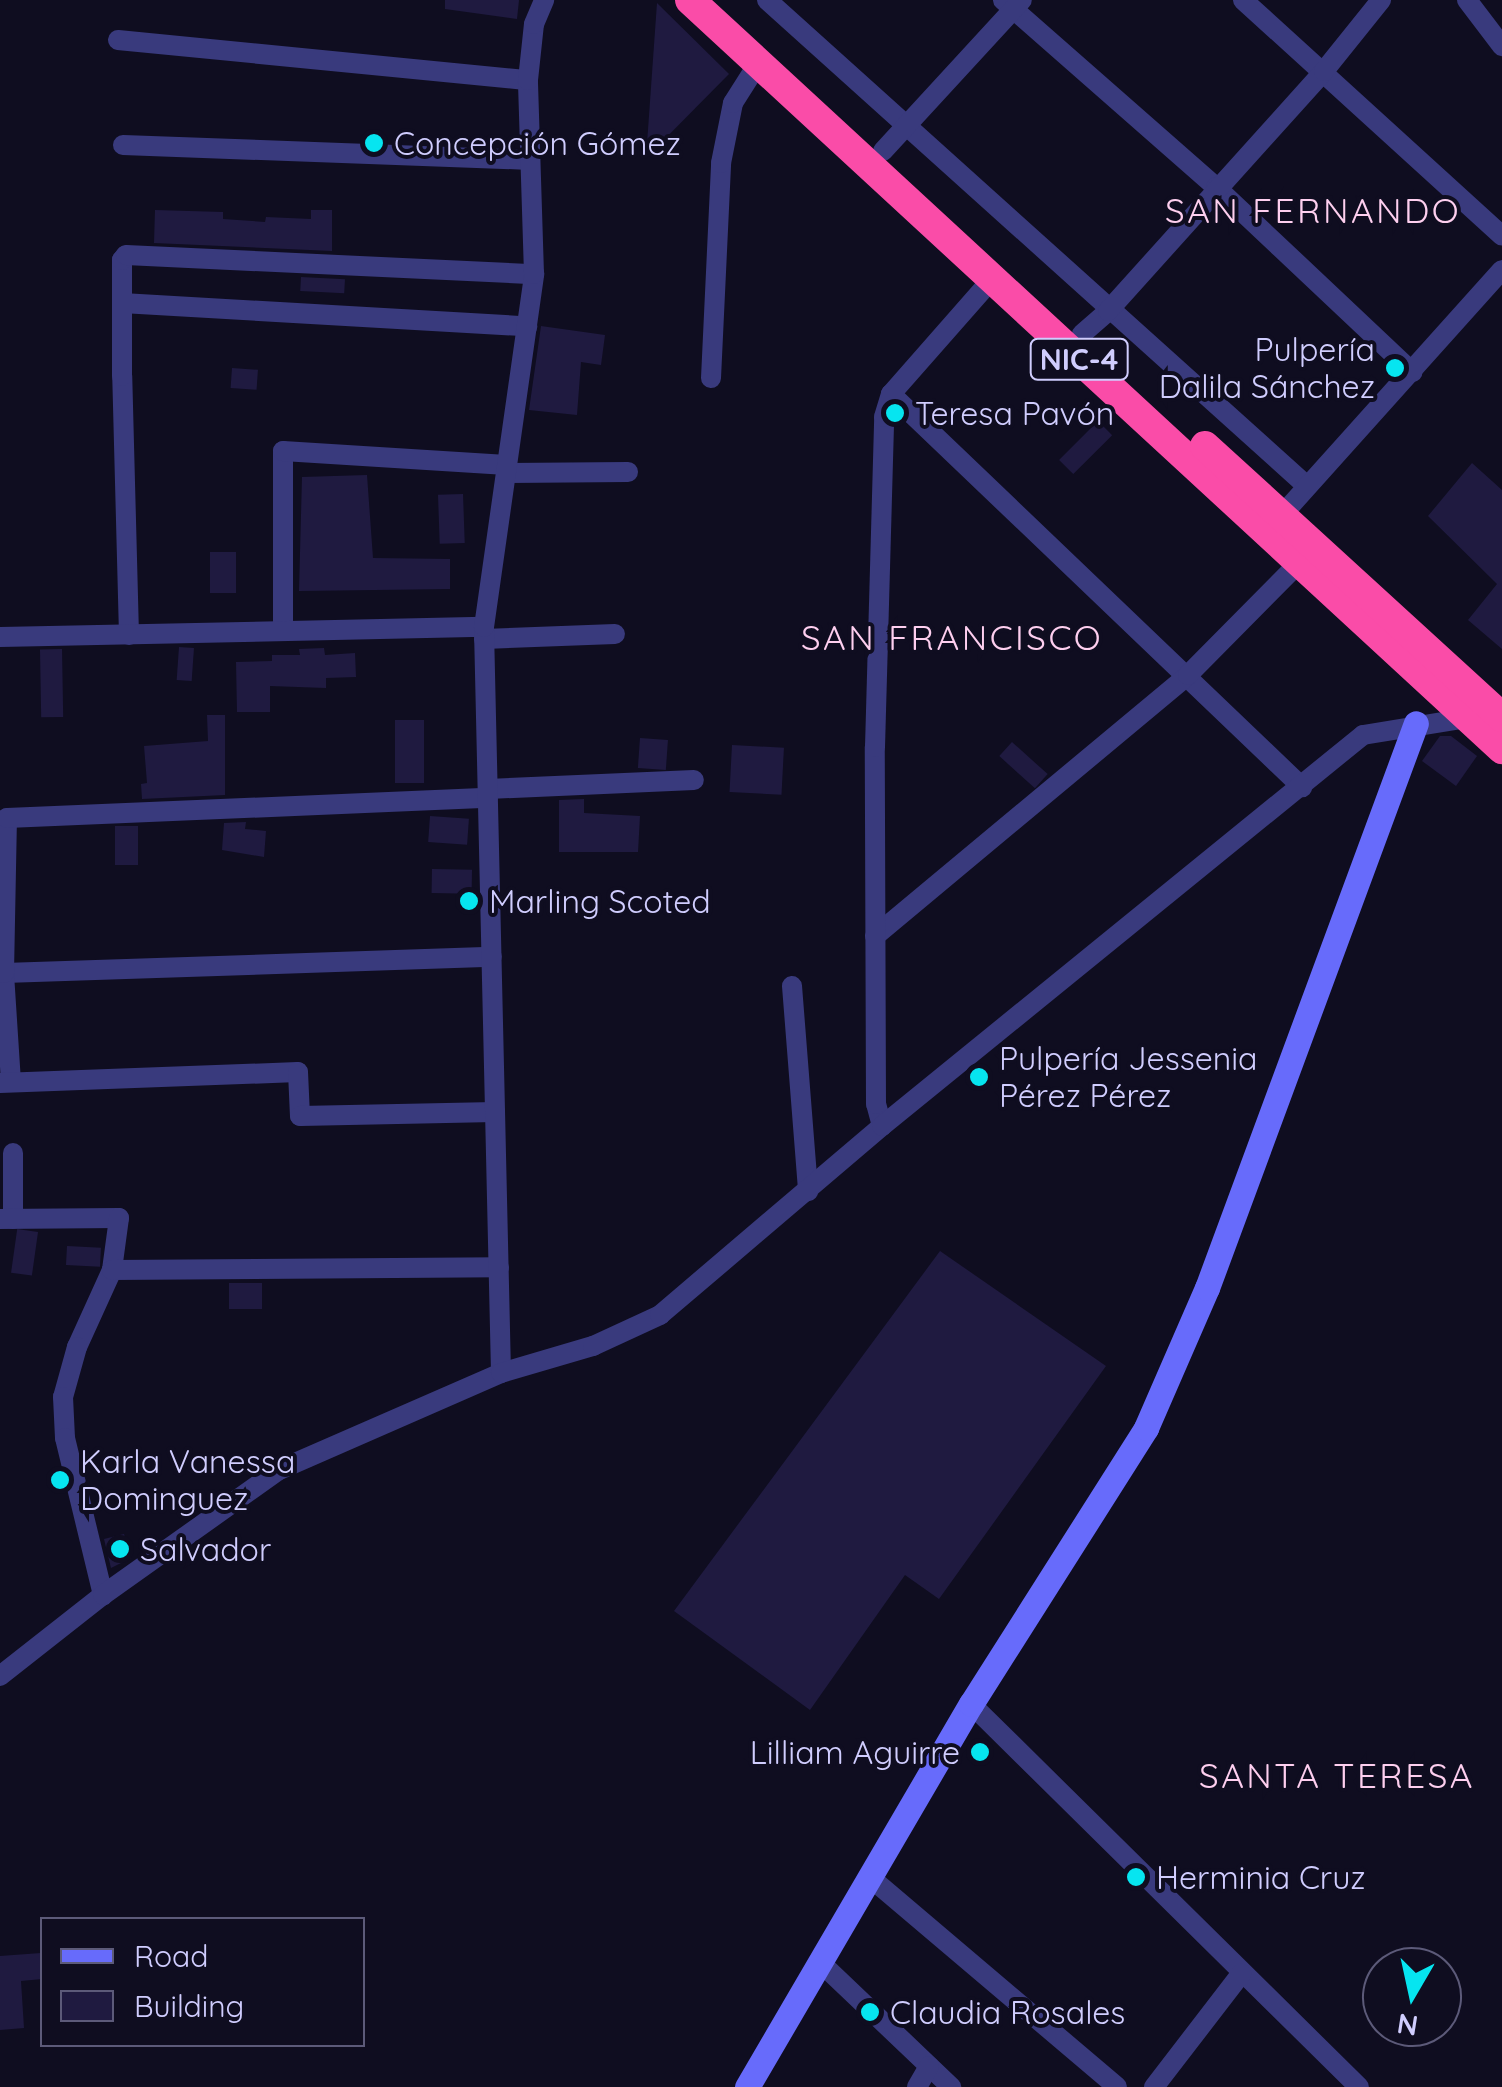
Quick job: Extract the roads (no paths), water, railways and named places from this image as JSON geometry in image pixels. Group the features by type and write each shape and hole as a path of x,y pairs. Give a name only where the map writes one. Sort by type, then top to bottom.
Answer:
{"highway":[{"name":"NIC-4","path":"690,0 1300,562 1492,713"},
{"name":"NIC-4","path":"717,0 1282,515 1492,713 1502,749"}],"street":[{"path":"501,1372 484,633 534,274 528,80 534,24 544,0"},
{"path":"767,0 1108,311 1308,486"},
{"path":"1243,0 1502,236"},
{"path":"1082,334 1108,311 1324,71 1381,0"},
{"path":"1468,0 1502,46"},
{"path":"883,151 909,126 1012,3 1216,187 1412,372"},
{"path":"118,40 528,80"},
{"path":"711,378 721,163 732,102 759,62"},
{"path":"122,146 530,160"},
{"path":"129,634 122,260 132,253 534,274"},
{"path":"1282,515 1502,270"},
{"path":"882,1126 876,1104 875,746 884,417 891,394 992,279"},
{"path":"122,303 527,326"},
{"path":"891,394 1302,787"},
{"path":"283,632 283,451 507,469 628,472"},
{"path":"875,936 1188,674 1300,562"},
{"path":"0,637 283,632 615,634"},
{"path":"0,1676 103,1595 280,1470 501,1372 593,1346 660,1315 882,1126 1362,735 1492,713"},
{"path":"747,2087 872,1880 971,1704 1146,1428 1178,1363 1416,723"},
{"path":"495,1112 300,1116 298,1072 6,1082 7,818 694,780"},
{"path":"4,973 492,956"},
{"path":"792,986 808,1191"},
{"path":"13,1153 7,1219 120,1218 112,1270 78,1347 63,1397 65,1438 103,1595"},
{"path":"112,1270 499,1267"},
{"path":"971,1704 1240,1974 1360,2087"},
{"path":"872,1880 1117,2087"},
{"path":"821,1963 951,2087"},
{"path":"1154,2087 1240,1974"},
{"path":"917,2087 930,2066"}],"place":[{"name":"Concepción Gómez","path":"374,143"},
{"name":"Pulpería Dalila Sánchez","path":"1395,368"},
{"name":"Teresa Pavón","path":"895,413"},
{"name":"Marling Scoted","path":"469,901"},
{"name":"Pulpería Jessenia Pérez Pérez","path":"979,1077"},
{"name":"Karla Vanessa Dominguez","path":"60,1480"},
{"name":"Salvador","path":"120,1549"},
{"name":"Lilliam Aguirre","path":"980,1752"},
{"name":"Herminia Cruz","path":"1136,1877"},
{"name":"Claudia Rosales","path":"870,2012"}],"district":[{"name":"SAN FERNANDO","path":"1313,210"},
{"name":"SAN FRANCISCO","path":"952,637"},
{"name":"SANTA TERESA","path":"1337,1775"}]}
